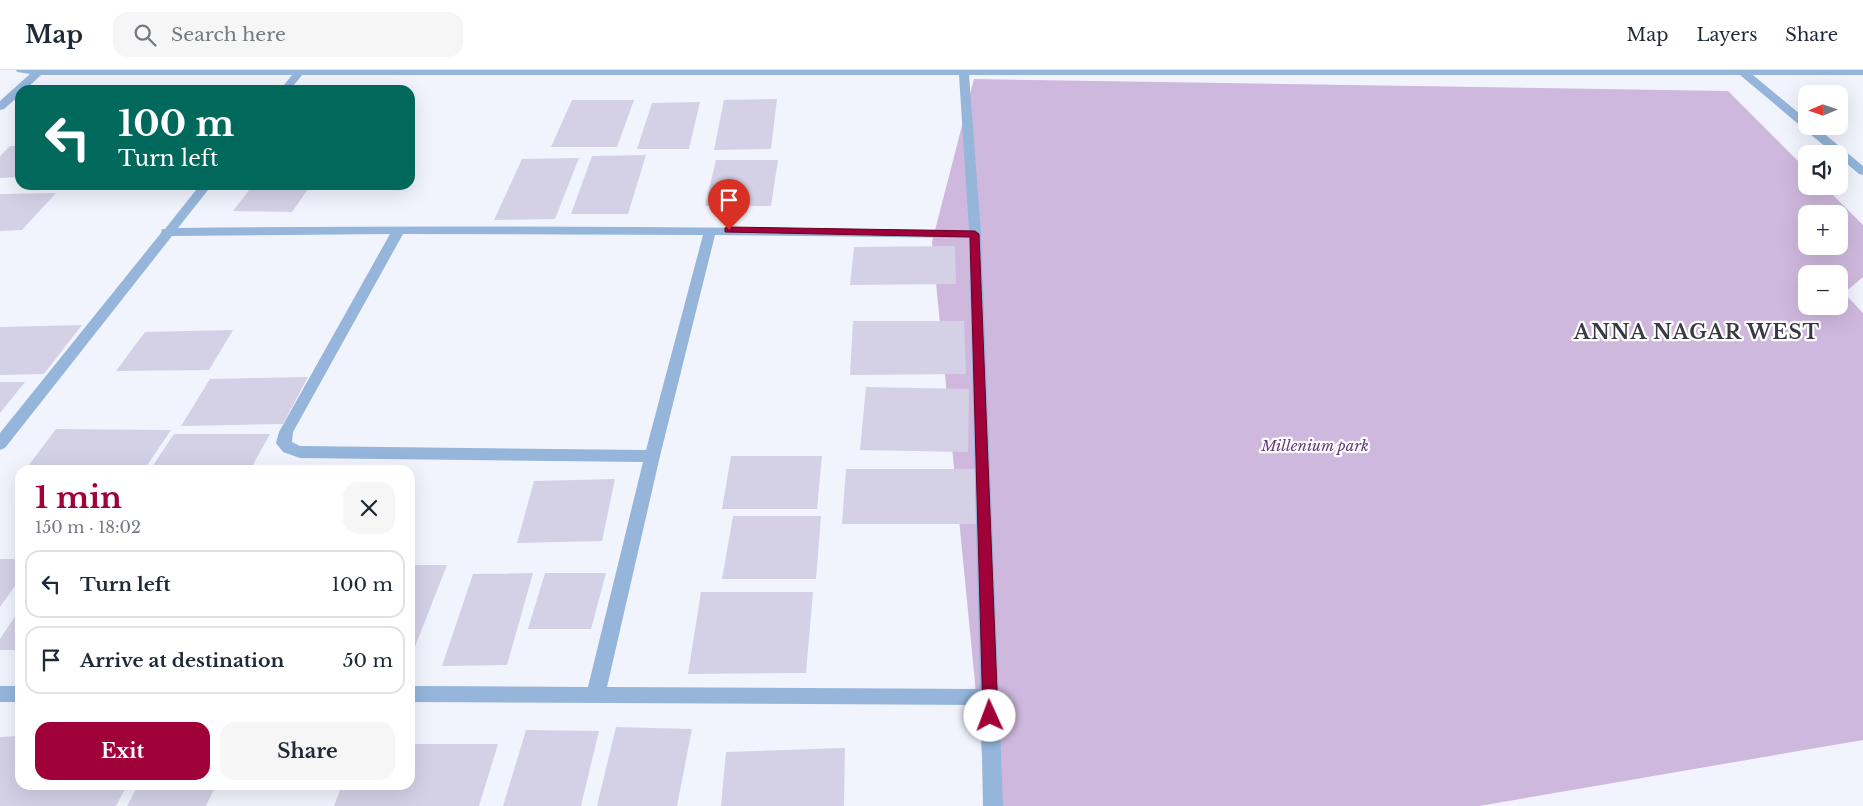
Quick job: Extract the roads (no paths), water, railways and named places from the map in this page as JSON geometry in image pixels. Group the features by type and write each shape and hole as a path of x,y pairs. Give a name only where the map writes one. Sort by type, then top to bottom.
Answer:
{"street":[{"path":"21,70 1863,72"},
{"path":"24,85 40,71"},
{"path":"289,85 301,71"},
{"path":"964,71 975,234 993,806"},
{"path":"1743,72 1798,118"},
{"path":"0,107 15,94"},
{"path":"1819,135 1863,172"},
{"path":"0,444 166,232 202,190"},
{"path":"166,232 399,228 975,234"},
{"path":"399,228 286,432 284,443 288,448 300,452 652,456"},
{"path":"596,693 652,456 710,230"},
{"path":"415,694 596,693 990,698"},
{"path":"0,694 15,694"}],"district":[{"name":"ANNA NAGAR WEST","path":"1697,332"}],"park label":[{"name":"Millenium park","path":"1315,445"}]}
